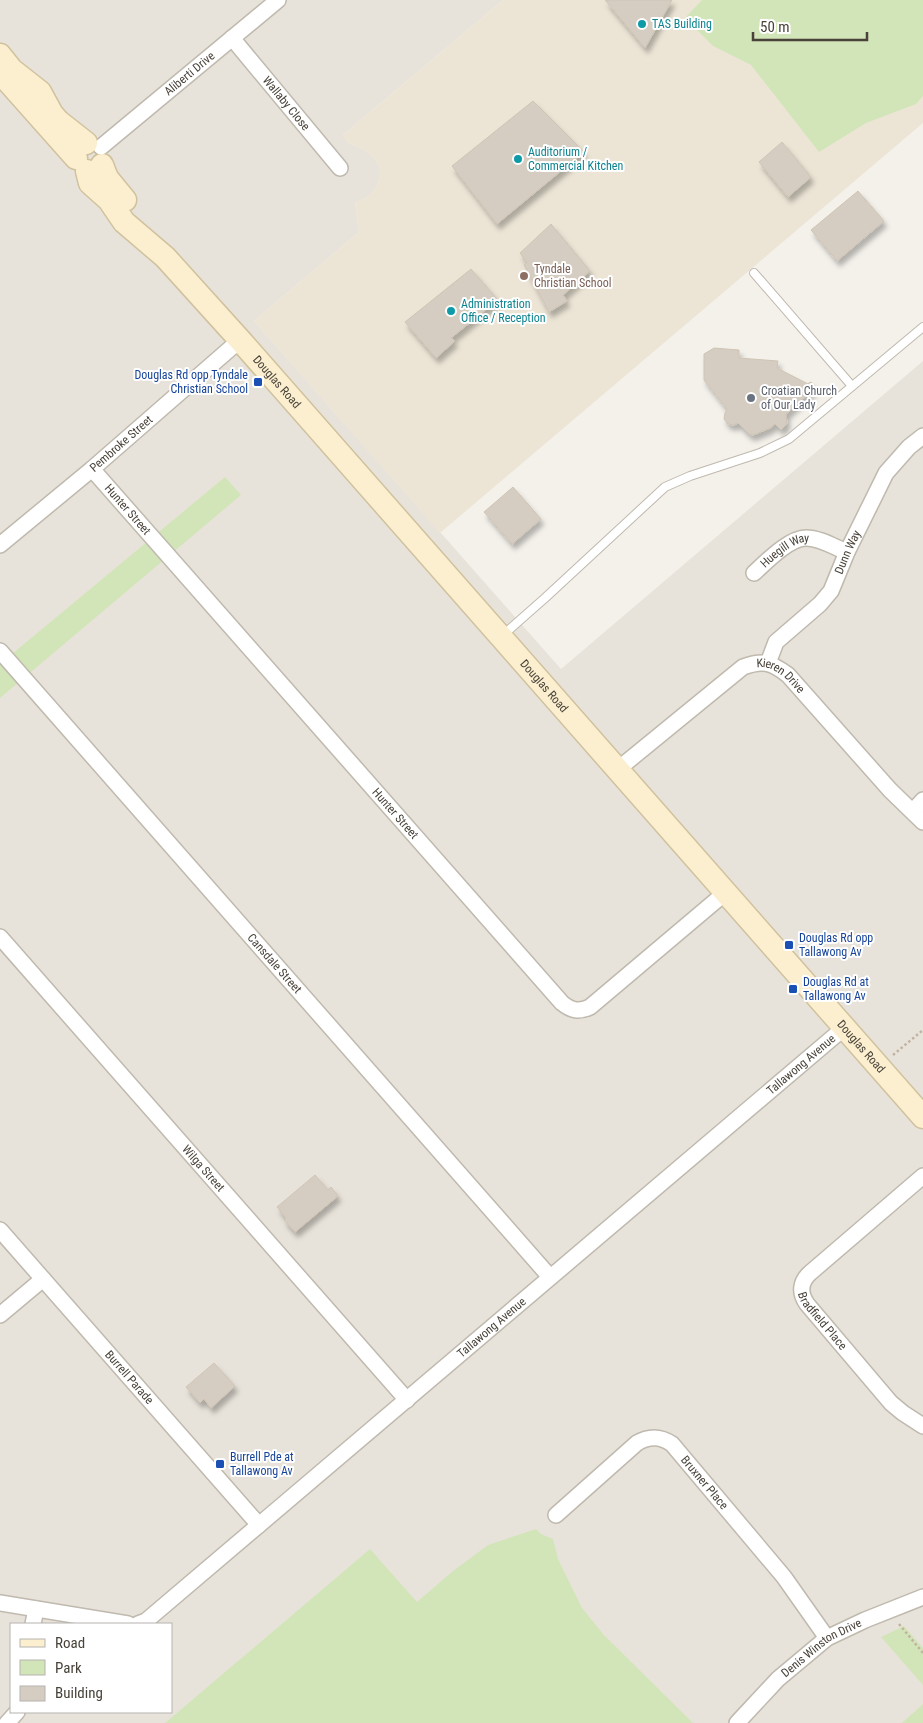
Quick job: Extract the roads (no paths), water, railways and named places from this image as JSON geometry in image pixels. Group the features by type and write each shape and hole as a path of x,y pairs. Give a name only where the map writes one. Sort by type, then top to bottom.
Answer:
{"street":[{"name":"Aliberti Drive","path":"90,157 278,0"},
{"name":"Wallaby Close","path":"232,38 340,168"},
{"name":"Douglas Road","path":"0,55 12,70 40,92 52,114 153,233 165,257 923,1117"},
{"name":"Douglas Road","path":"0,73 90,157"},
{"name":"Pembroke Street","path":"0,545 92,469 240,340"},
{"name":"Dunn Way","path":"768,663 776,642 820,604 831,590 847,552 886,473 909,447 923,436"},
{"name":"Hunter Street","path":"92,469 562,1004 576,1011 590,1007 725,893"},
{"name":"Huegill Way","path":"754,573 787,545 793,541 805,538 819,540 847,552"},
{"name":"Cansdale Street","path":"0,651 550,1277"},
{"name":"Kieren Drive","path":"617,770 743,667 757,662 768,663 788,675 890,790 920,811"},
{"name":"Wilga Street","path":"0,937 407,1400"},
{"name":"Tallawong Avenue","path":"141,1623 146,1621 844,1028"},
{"name":"Bradfield Place","path":"923,1176 810,1273 804,1280 801,1289 807,1304 890,1403 903,1414 923,1426"},
{"name":"Burrell Parade","path":"0,1230 259,1524"},
{"path":"0,1315 43,1279"},
{"name":"Bruxner Place","path":"556,1515 644,1438 652,1437 666,1440 672,1444 784,1577 828,1638"},
{"name":"Denis Winston Drive","path":"737,1723 778,1679 828,1638 865,1620 923,1597"},
{"path":"0,1603 122,1623"},
{"path":"33,1623 36,1609"},
{"path":"8,1723 16,1713"}],"lane":[{"path":"754,273 852,386"},
{"path":"500,637 665,487 690,476 760,453 789,439 923,328"}],"place":[{"name":"TAS Building","path":"642,24"},
{"name":"Auditorium / Commercial Kitchen","path":"518,159"},
{"name":"Tyndale Christian School","path":"524,276"},
{"name":"Administration Office / Reception","path":"451,311"},
{"name":"Douglas Rd opp Tyndale Christian School","path":"258,382"},
{"name":"Croatian Church of Our Lady","path":"751,398"},
{"name":"Douglas Rd opp Tallawong Av","path":"789,945"},
{"name":"Douglas Rd at Tallawong Av","path":"793,989"},
{"name":"Burrell Pde at Tallawong Av","path":"220,1464"}]}
